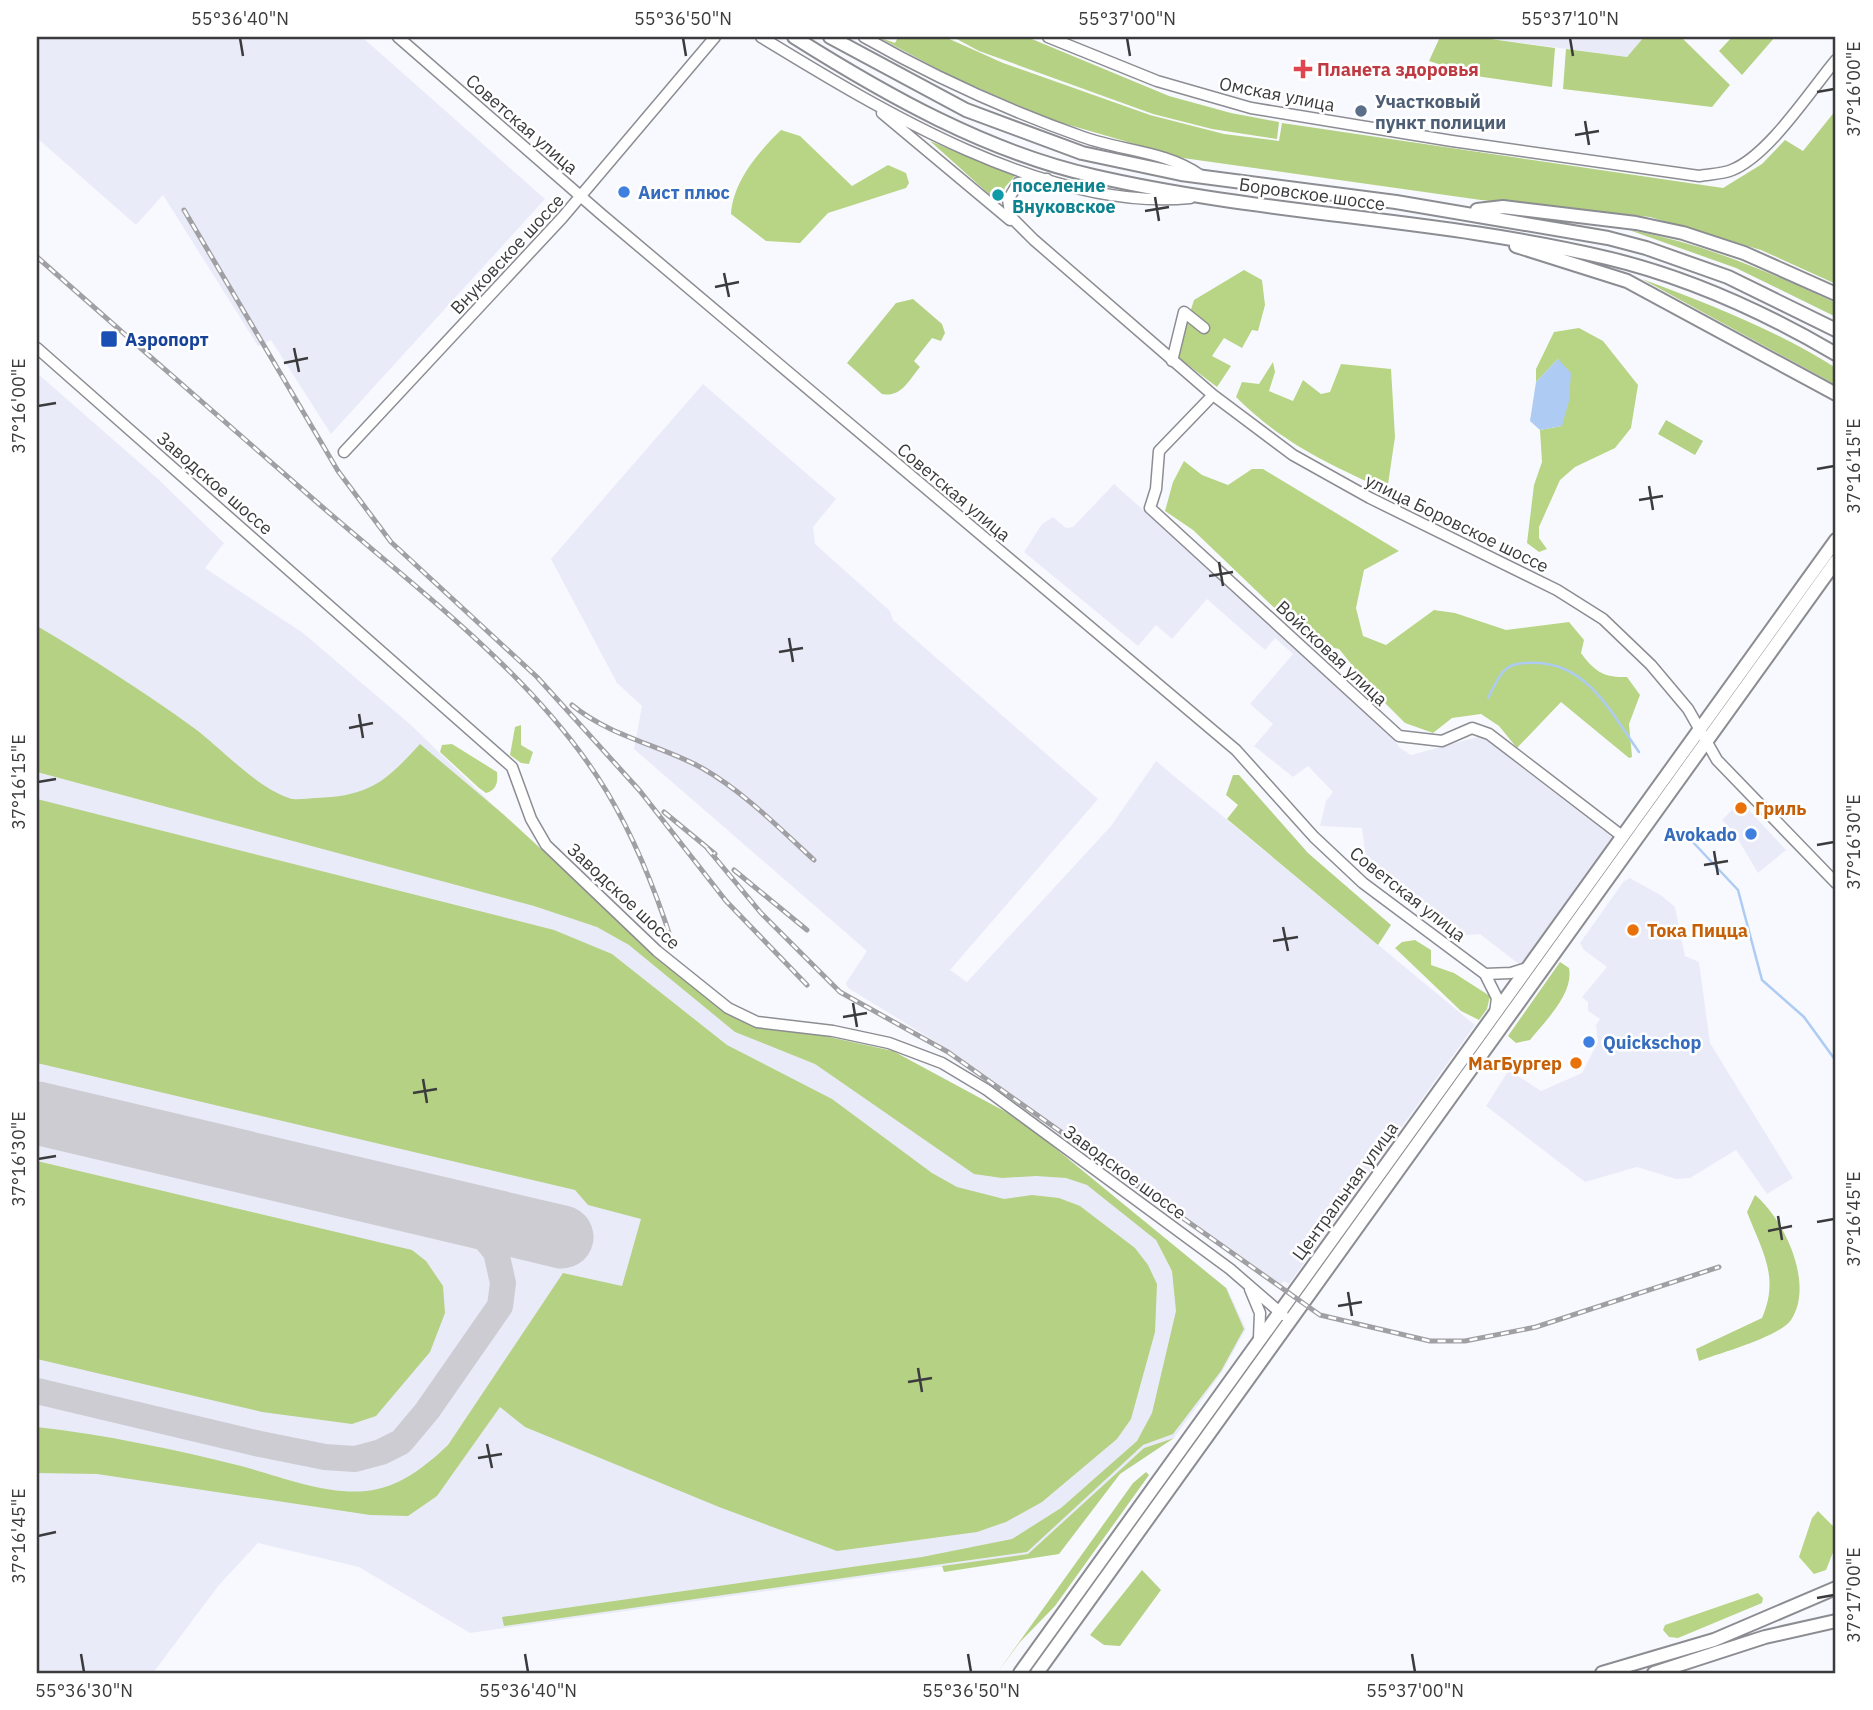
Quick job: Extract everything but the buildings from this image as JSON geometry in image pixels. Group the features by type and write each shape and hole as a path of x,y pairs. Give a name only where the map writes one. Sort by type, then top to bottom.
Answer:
{"main road":[{"name":"Боровское шоссе","path":"794,37 885,92 978,136 1093,176 1201,197 1494,236 1610,258 1675,279 1768,318 1836,354"},
{"name":"Боровское шоссе","path":"830,37 946,100 1043,141 1095,156 1203,177 1462,212 1646,248 1742,282 1836,330"},
{"path":"1462,212 1503,207 1636,223 1683,233 1744,253 1836,294"},
{"path":"1494,236 1529,251 1578,263 1628,281 1836,394"},
{"name":"Центральная улица","path":"1020,1673 1836,540"},
{"name":"Центральная улица","path":"1037,1673 1836,561"},
{"path":"1602,1673 1714,1640 1836,1588"},
{"path":"1654,1673 1765,1637 1836,1621"}],"street":[{"name":"Советская улица","path":"398,37 581,197 900,468 1177,698 1262,776 1314,837 1363,883 1486,974"},
{"name":"Внуковское шоссе","path":"344,452 581,197 714,37"},
{"path":"761,37 871,104 958,146 1047,179 1117,195 1166,200 1201,197"},
{"path":"864,37 983,99 1087,138 1183,164 1203,177"},
{"name":"Омская улица","path":"1048,37 1157,80 1251,108 1452,142 1539,151 1699,176 1732,170 1750,159 1767,144 1836,60"},
{"name":"улица Боровское шоссе","path":"871,104 1024,231 1172,361 1293,455 1337,481 1590,610 1651,665 1688,709 1717,760 1836,883"},
{"path":"1024,231 1009,214 1011,191 1022,181 1047,179"},
{"path":"1172,361 1184,312 1204,328"},
{"name":"Заводское шоссе","path":"37,348 512,767 531,819 546,845 657,951 728,1008 757,1021 833,1031 889,1043 942,1063 988,1090 1244,1280 1280,1311 1286,1325"},
{"name":"Войсковая улица","path":"1213,395 1159,451 1156,489 1150,508 1399,736 1442,741 1472,728 1489,734 1622,836"},
{"path":"1495,1013 1497,998 1486,974 1511,974 1527,968"},
{"path":"1244,1280 1260,1313 1257,1343"}],"shaded area":[{"path":"37,37 362,37 545,199 331,434 271,340 258,346 163,195 136,225 37,138"},
{"path":"1477,37 1644,37 1627,57"},
{"path":"37,373 157,478 224,543 205,568 303,633 411,725 544,855 736,1028 1036,1143 1227,1288 1246,1329 1222,1372 1174,1438 1144,1448 1028,1554 470,1633 359,1567 258,1543 219,1585 153,1673 37,1673"},
{"path":"703,384 836,499 813,527 815,544 890,611 893,620 1098,799 950,970 967,982 1111,826 1156,761 1475,1025 1289,1284 1284,1281 1281,1284 954,1053 848,988 846,983 867,951 634,749 642,706 617,683 551,559"},
{"path":"1114,484 1321,668 1387,729 1400,748 1411,755 1481,736 1613,838 1520,965 1480,934 1465,935 1450,922 1444,922 1406,894 1402,898 1398,894 1400,890 1396,883 1366,859 1362,828 1320,826 1326,801 1333,792 1308,766 1293,777 1254,746 1273,724 1250,704 1293,654 1275,638 1265,650 1207,599 1172,639 1156,625 1138,646 1024,552 1042,524 1053,517 1066,528 1073,527"},
{"path":"1736,806 1743,813 1748,809 1786,850 1758,873 1733,831 1722,820"},
{"path":"1630,878 1662,896 1675,907 1685,956 1699,962 1710,1043 1793,1178 1767,1194 1736,1150 1690,1178 1676,1179 1637,1167 1585,1182 1486,1106 1509,1070 1541,1091 1582,1073 1598,1042 1596,1025 1600,1019 1588,1011 1588,1002 1582,997 1607,967 1584,950 1580,943 1624,881"}],"green space":[{"path":"878,37 895,43 898,37 945,37 1003,63 1150,115 1224,134 1279,141 1282,123 1723,188 1762,164 1785,140 1803,151 1836,110 1836,284 1761,250 1650,217 1481,200 1183,158 1052,120 953,77"},
{"path":"953,37 1027,37 1169,96 1231,113 1279,122 1277,139 1212,129 1153,114 979,51"},
{"path":"1440,37 1477,37 1555,48 1552,87 1476,76 1429,61"},
{"path":"1644,37 1681,37 1730,85 1712,107 1563,89 1566,49 1627,57"},
{"path":"1732,37 1775,37 1742,75 1719,51"},
{"path":"781,130 800,136 852,186 888,165 906,173 909,183 906,188 828,213 800,243 766,241 731,214 736,190 748,168"},
{"path":"930,141 1015,176 1005,187 1000,204"},
{"path":"1629,230 1710,251 1760,270 1836,303 1836,317 1736,268"},
{"path":"1244,270 1262,280 1265,305 1258,331 1252,330 1242,348 1224,338 1212,356 1231,366 1217,387 1176,356 1194,300"},
{"path":"1642,279 1742,319 1813,354 1836,368 1836,385"},
{"path":"913,299 942,324 945,333 941,341 932,338 914,361 920,367 904,387 889,395 882,394 847,363 896,303"},
{"path":"1579,328 1603,341 1638,385 1631,428 1615,448 1575,467 1560,480 1539,527 1539,538 1547,549 1539,552 1527,543 1534,485 1542,462 1540,430 1562,426 1558,359 1536,382 1536,369 1554,332"},
{"path":"1273,362 1275,372 1269,391 1293,401 1303,380 1321,394 1330,392 1341,364 1391,369 1395,437 1387,491 1289,440 1236,397 1242,382 1259,384"},
{"path":"1666,420 1703,441 1695,455 1658,434"},
{"path":"1184,461 1202,475 1228,485 1252,469 1263,469 1399,551 1364,570 1356,608 1363,636 1386,645 1434,610 1455,613 1506,630 1569,622 1584,640 1581,653 1590,664 1606,675 1627,677 1640,695 1629,724 1632,757 1629,758 1561,702 1517,748 1499,726 1481,714 1452,718 1433,733 1405,723 1374,692 1339,649 1311,643 1193,530 1165,511 1173,482"},
{"path":"37,626 156,701 194,728 252,777 289,798 335,797 363,790 386,777 420,744 503,814 652,951 733,1016 893,1051 1006,1112 1044,1139 1226,1288 1244,1329 1221,1371 1173,1434 1143,1445 1027,1552 504,1626 502,1617 922,1557 1012,1539 1061,1508 1137,1441 1152,1413 1176,1311 1172,1271 1156,1240 1087,1185 1066,1178 1002,1178 974,1174 815,1064 735,1032 629,945 597,927 534,906 37,772"},
{"path":"521,725 521,745 533,752 529,764 521,763 510,755 515,727"},
{"path":"452,744 497,772 495,788 486,793 440,752 442,745"},
{"path":"1233,775 1239,775 1308,853 1391,925 1378,945 1227,819 1238,805 1226,795"},
{"path":"37,799 554,930 612,954 727,1045 832,1099 932,1173 957,1187 1004,1199 1032,1195 1059,1198 1080,1206 1135,1248 1148,1265 1157,1284 1155,1332 1131,1419 1117,1439 1042,1502 1006,1522 977,1532 837,1551 719,1507 525,1427 500,1407 437,1496 408,1516 370,1515 97,1474 37,1473 37,1427 165,1448 335,1490 366,1491 389,1486 420,1468 448,1445 563,1273 622,1286 641,1219 588,1205 575,1190 37,1063"},
{"path":"1415,940 1431,950 1431,965 1454,973 1490,996 1487,1009 1479,1020 1461,1011 1395,948 1402,942"},
{"path":"1560,962 1569,968 1563,997 1530,1040 1516,1043 1508,1036"},
{"path":"37,1161 412,1250 426,1261 443,1286 445,1313 430,1352 376,1416 352,1424 262,1412 37,1359"},
{"path":"1755,1195 1776,1220 1793,1253 1800,1289 1798,1305 1791,1320 1775,1332 1699,1361 1696,1349 1762,1318 1767,1303 1769,1277 1763,1252 1747,1212"},
{"path":"1174,1438 1120,1474 1059,1554 944,1572 942,1566 1028,1554 1144,1448"},
{"path":"1146,1472 1149,1475 1055,1606 1020,1642 997,1673 1133,1483"},
{"path":"1818,1511 1836,1529 1836,1545 1826,1570 1814,1574 1799,1557 1812,1518"},
{"path":"1142,1570 1161,1590 1120,1646 1104,1645 1090,1635"},
{"path":"1758,1593 1763,1598 1762,1603 1678,1638 1669,1637 1663,1630 1665,1625"}],"water":[{"path":"1558,359 1571,373 1569,401 1562,426 1540,430 1530,421 1536,382"}],"waterway":[{"path":"1488,698 1502,674 1511,666 1527,663 1557,666 1572,673 1598,694 1639,752"},
{"path":"1690,839 1738,890 1762,980 1804,1017 1836,1061"}],"taxiway":[{"path":"37,1391 325,1457 355,1459 381,1452 401,1442 427,1411 500,1306 503,1283 496,1252 473,1224 447,1211"}],"runway":[{"path":"37,1113 562,1237"}],"railway":[{"path":"184,210 338,471 391,542 537,677 640,791 726,901 807,985"},
{"path":"37,257 436,603 475,638 547,711 579,751 627,828 644,865 672,942"},
{"path":"572,705 619,733 702,768 761,811 814,860"},
{"path":"664,812 715,854"},
{"path":"707,848 761,913 840,992 948,1052 1320,1315 1430,1341 1465,1341 1536,1327 1719,1267"},
{"path":"734,870 807,930"}],"place":[{"name":"Планета здоровья","path":"1303,69"},
{"name":"Участковый пункт полиции","path":"1361,111"},
{"name":"Аист плюс","path":"624,192"},
{"name":"поселение Внуковское","path":"998,195"},
{"name":"Аэропорт","path":"109,339"},
{"name":"Гриль","path":"1741,808"},
{"name":"Avokado","path":"1751,834"},
{"name":"Тока Пицца","path":"1633,930"},
{"name":"Quickschop","path":"1589,1042"},
{"name":"МагБургер","path":"1576,1063"}]}
